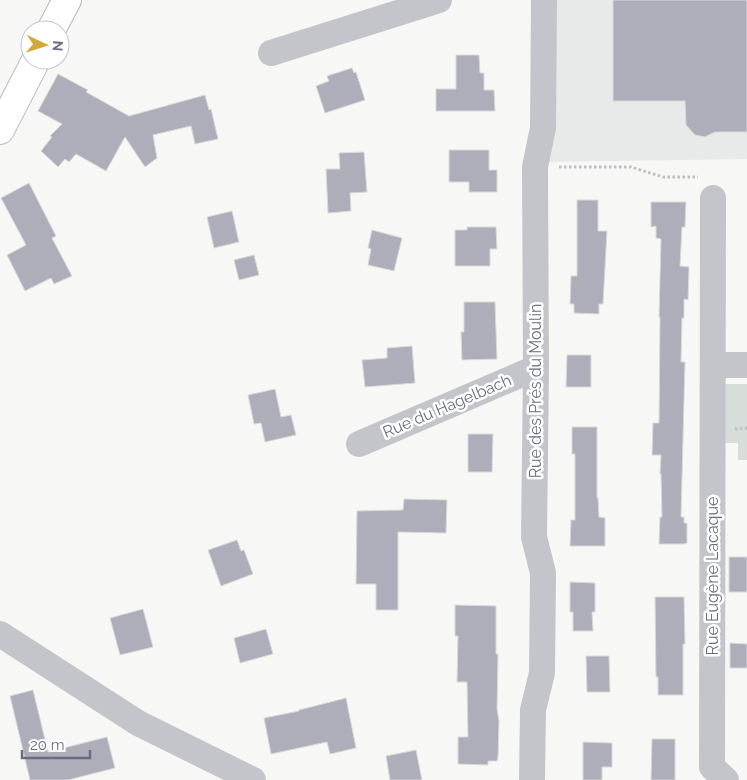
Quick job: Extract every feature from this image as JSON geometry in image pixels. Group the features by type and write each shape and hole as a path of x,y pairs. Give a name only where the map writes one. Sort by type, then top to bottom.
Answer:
{"main road":[{"path":"56,20 67,0"},
{"path":"0,130 31,70"}],"street":[{"path":"271,53 438,0"},
{"name":"Rue des Prés du Moulin","path":"532,780 533,710 542,674 542,573 534,537 536,368 535,167 543,128 544,0"},
{"name":"Rue Eugène Lacaque","path":"714,198 712,767 726,780"},
{"path":"713,365 747,365"},
{"name":"Rue du Hagelbach","path":"359,444 536,368"},
{"path":"0,634 138,723 253,780"}],"path":[{"path":"535,167 631,167 663,178 713,178 714,198"}],"shaded area":[{"path":"551,0 747,0 747,159 548,162"},
{"path":"720,384 747,384 747,460 738,460 738,443 720,443"}],"building":[{"path":"613,0 747,0 747,132 715,132 705,137 695,135 686,125 685,101 613,101"},
{"path":"456,55 479,55 480,73 484,73 484,90 494,90 495,111 436,111 436,89 456,89"},
{"path":"352,68 354,73 356,72 365,100 325,113 316,86 329,81 327,76"},
{"path":"58,74 88,90 86,92 129,116 205,95 209,110 211,109 218,139 195,144 191,126 153,135 157,158 145,167 125,137 106,171 76,154 69,162 65,159 58,167 41,151 52,137 50,136 62,124 38,111"},
{"path":"449,150 489,150 489,170 497,170 497,192 469,192 469,182 449,182"},
{"path":"364,152 367,192 350,193 351,211 328,213 326,169 340,169 339,153"},
{"path":"29,183 56,236 52,238 72,276 54,284 51,278 25,291 7,255 26,245 1,198"},
{"path":"577,200 598,200 598,231 607,231 603,304 599,304 599,314 574,313 574,304 570,304 571,276 577,276"},
{"path":"651,202 686,202 685,227 682,227 680,266 689,267 688,300 684,299 684,318 682,318 681,362 685,362 681,517 684,517 684,523 687,523 687,543 684,544 659,544 660,517 662,517 661,455 652,455 653,423 659,423 661,239 656,238 656,226 651,227"},
{"path":"232,211 239,242 214,248 207,217"},
{"path":"467,227 496,227 497,249 490,249 490,266 455,266 455,230 467,230"},
{"path":"372,230 402,238 394,271 368,265 371,249 368,248"},
{"path":"254,255 259,275 239,280 234,260"},
{"path":"464,302 495,302 497,359 462,360 461,332 464,332"},
{"path":"412,346 415,383 365,387 362,360 387,358 387,348"},
{"path":"567,355 591,355 591,387 566,387"},
{"path":"275,389 281,417 291,415 296,435 265,442 261,423 254,424 248,395"},
{"path":"572,427 597,427 597,498 599,517 605,518 605,546 570,546 571,520 575,520 575,454 572,454"},
{"path":"468,434 493,434 492,472 468,472"},
{"path":"404,499 447,500 446,533 398,532 398,610 376,610 376,584 356,584 357,511 403,510"},
{"path":"237,540 241,551 244,550 253,574 221,586 208,550"},
{"path":"729,557 747,557 747,592 729,592"},
{"path":"570,582 595,583 595,612 592,612 593,631 573,631 573,612 570,612"},
{"path":"655,597 684,597 683,695 658,695"},
{"path":"455,605 496,606 498,757 497,761 488,761 488,765 458,764 458,737 468,737 467,682 457,682 458,636 455,636"},
{"path":"143,609 153,647 120,655 110,618"},
{"path":"266,629 273,654 240,663 234,638"},
{"path":"730,643 747,644 747,668 730,668"},
{"path":"586,656 609,656 610,692 587,692"},
{"path":"33,690 48,752 107,737 115,768 68,780 30,780 10,696"},
{"path":"346,698 356,748 330,754 327,742 271,754 264,718"},
{"path":"652,739 675,739 675,780 651,780"},
{"path":"583,742 612,743 612,767 602,767 602,780 583,780"},
{"path":"416,750 422,780 390,780 386,756"}]}
